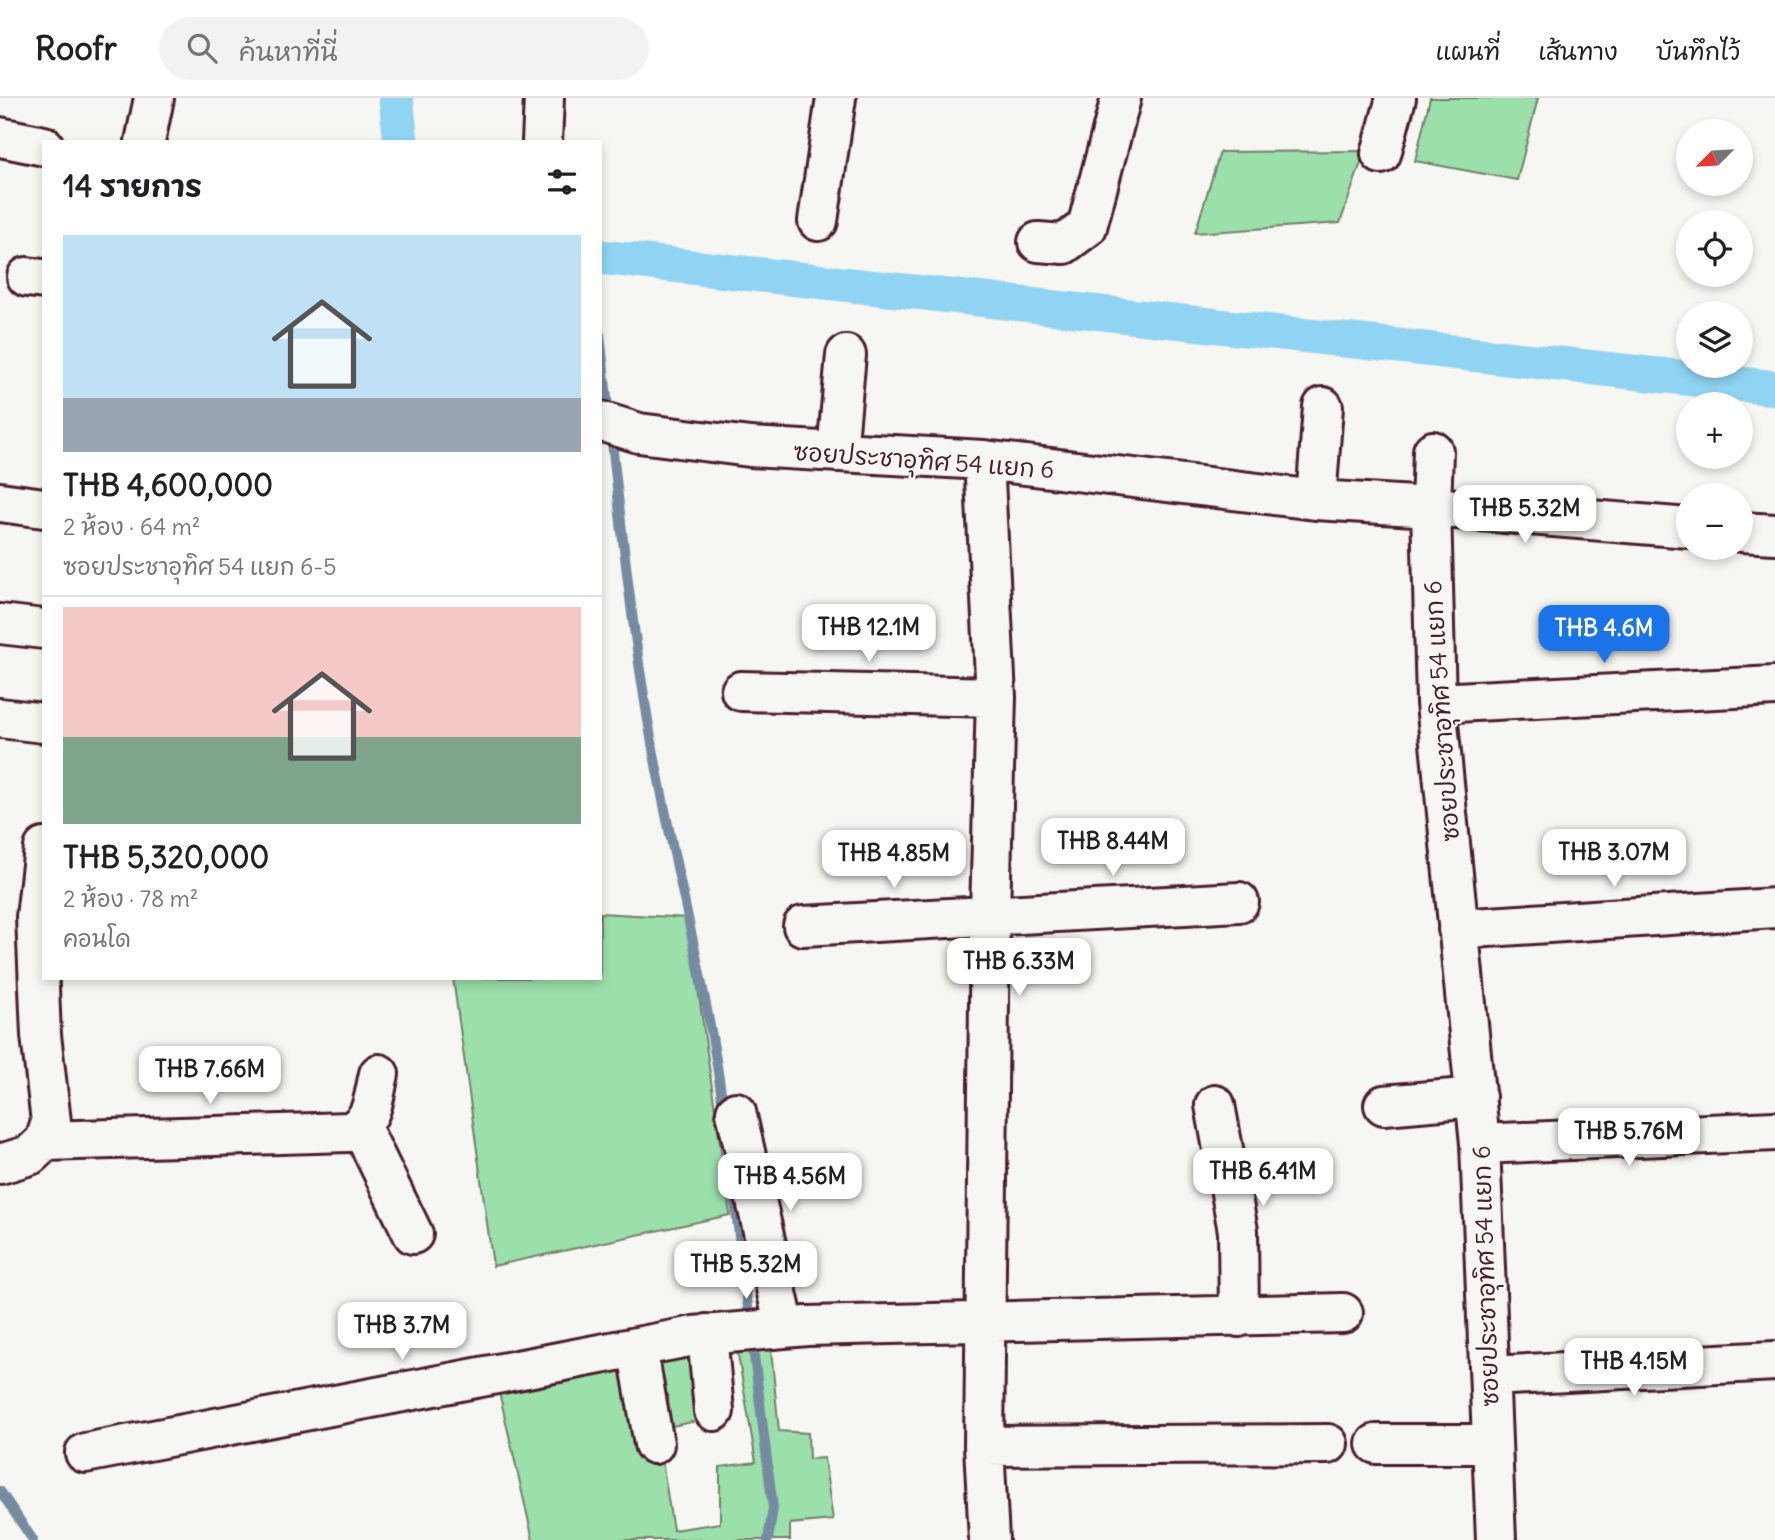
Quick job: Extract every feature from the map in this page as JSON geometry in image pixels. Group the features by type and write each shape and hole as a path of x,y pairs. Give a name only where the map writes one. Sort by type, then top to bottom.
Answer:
{"street":[{"path":"145,140 154,98"},
{"path":"542,140 544,98"},
{"path":"818,221 835,98"},
{"path":"1038,242 1064,244 1087,226 1121,98"},
{"path":"1381,154 1396,98"},
{"path":"0,137 42,146"},
{"path":"837,452 846,355"},
{"path":"1316,500 1323,407"},
{"name":"ซอยประชาอุทิศ 54 แยก 6","path":"602,422 639,433 750,447 984,460 1316,500 1431,507 1436,703 1480,1144 1490,1376 1490,1444 1496,1540"},
{"path":"1433,451 1431,507 1676,527"},
{"path":"984,460 996,697 990,913 984,1446 989,1540"},
{"path":"0,502 42,508"},
{"path":"1753,533 1775,534"},
{"path":"0,624 42,629"},
{"path":"1436,703 1775,686"},
{"path":"741,691 996,697"},
{"path":"0,718 42,723"},
{"path":"0,1164 30,1155 45,1141 51,1122 41,1035 36,917 42,896"},
{"path":"803,926 990,913 1239,902"},
{"path":"1458,929 1775,908"},
{"path":"45,1141 349,1132 360,1128 369,1118 379,1074"},
{"path":"1384,1105 1476,1097"},
{"path":"1215,1105 1238,1231 1239,1317"},
{"path":"736,1112 778,1328"},
{"path":"360,1128 413,1234"},
{"path":"1480,1144 1775,1131"},
{"path":"85,1453 717,1334 778,1328 986,1321 1343,1313"},
{"path":"713,1411 717,1334"},
{"path":"637,1347 654,1444"},
{"path":"1490,1376 1775,1361"},
{"path":"984,1446 1328,1444"},
{"path":"1376,1444 1490,1444"}],"green space":[{"path":"1430,98 1538,98 1517,180 1415,161"},
{"path":"1365,151 1340,223 1195,233 1220,152"},
{"path":"602,913 688,918 730,1215 493,1266 453,980 602,980"},
{"path":"770,1340 779,1431 808,1433 809,1459 824,1458 833,1520 790,1524 790,1540 533,1540 497,1383 689,1343 702,1420 657,1429 673,1530 720,1523 720,1467 756,1462 736,1343"}],"waterway":[{"path":"396,98 401,140"},
{"path":"602,257 1775,388"},
{"path":"602,353 609,417"},
{"path":"611,433 645,702 703,992 724,1114"},
{"path":"731,1171 773,1508 768,1540"},
{"path":"0,1491 33,1540"}]}
